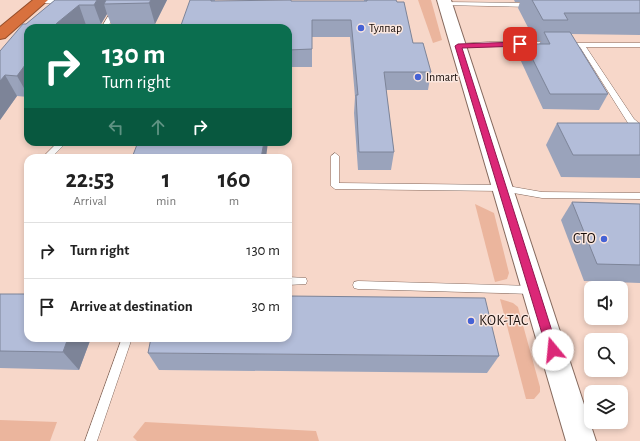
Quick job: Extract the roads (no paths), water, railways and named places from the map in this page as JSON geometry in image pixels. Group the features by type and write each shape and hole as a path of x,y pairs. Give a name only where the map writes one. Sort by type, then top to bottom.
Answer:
{"highway":[{"path":"0,35 5,26 40,0"}],"street":[{"path":"444,2 581,441"}],"lane":[{"path":"40,0 62,2 81,0"},
{"path":"106,24 121,0"},
{"path":"444,2 542,5"},
{"path":"458,46 489,44 640,45"},
{"path":"582,45 631,121 640,127"},
{"path":"50,154 59,146"},
{"path":"335,156 335,186 502,188 542,196 640,196"},
{"path":"292,281 302,281"},
{"path":"358,286 534,290"},
{"path":"92,441 126,342"}],"place":[{"name":"Тулпар","path":"361,28"},
{"name":"Inmart","path":"418,77"},
{"name":"СТО","path":"604,239"},
{"name":"КОК-ТАС","path":"471,321"}]}
